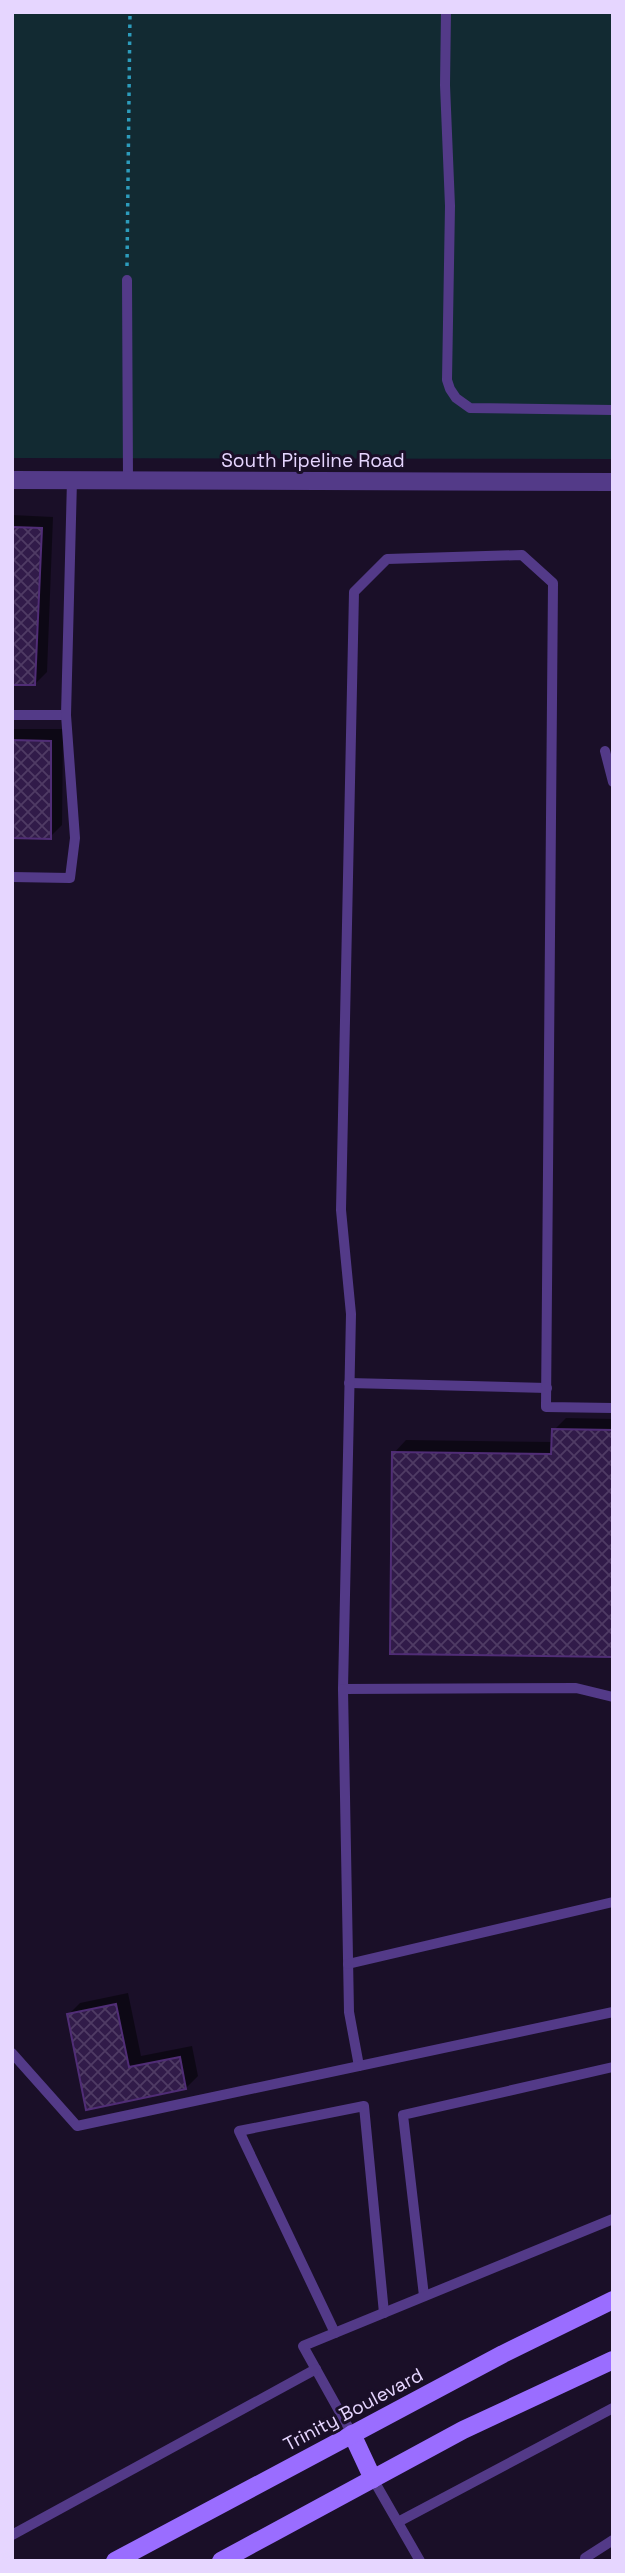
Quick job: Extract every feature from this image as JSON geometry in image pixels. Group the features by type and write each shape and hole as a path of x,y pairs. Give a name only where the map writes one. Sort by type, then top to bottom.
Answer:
{"main road":[{"name":"Trinity Boulevard","path":"115,2561 503,2354 613,2300"},
{"path":"224,2560 463,2430 613,2360"},
{"path":"352,2434 373,2479"}],"street":[{"name":"South Pipeline Road","path":"12,480 613,482"}],"lane":[{"path":"446,12 445,85 450,206 447,380 450,389 470,408 613,410"},
{"path":"127,280 128,480"},
{"path":"12,877 70,878 75,838 66,715 72,480"},
{"path":"359,2066 349,2011 348,1964 343,1689 351,1314 341,1210 354,592 387,559 522,555 552,583 546,1407 613,1408"},
{"path":"12,715 66,715"},
{"path":"605,751 613,782"},
{"path":"349,1383 547,1388"},
{"path":"343,1689 576,1688 613,1697"},
{"path":"348,1964 613,1902"},
{"path":"12,2053 77,2126 613,2012"},
{"path":"424,2296 403,2115 613,2067"},
{"path":"335,2333 239,2131 364,2106 384,2313"},
{"path":"352,2434 303,2346 613,2219"},
{"path":"12,2535 316,2369"},
{"path":"398,2522 613,2408"},
{"path":"373,2479 420,2561"},
{"path":"585,2561 584,2558 613,2540"}],"path":[{"path":"127,280 130,12"}],"shaded area":[{"path":"12,12 613,12 613,459 12,458"}],"building":[{"path":"12,527 42,528 35,685 12,685"},
{"path":"12,740 51,741 51,839 12,838"},
{"path":"552,1429 613,1430 613,1657 390,1654 392,1452 551,1454"},
{"path":"116,2004 129,2067 180,2057 186,2089 86,2110 67,2014"}]}
